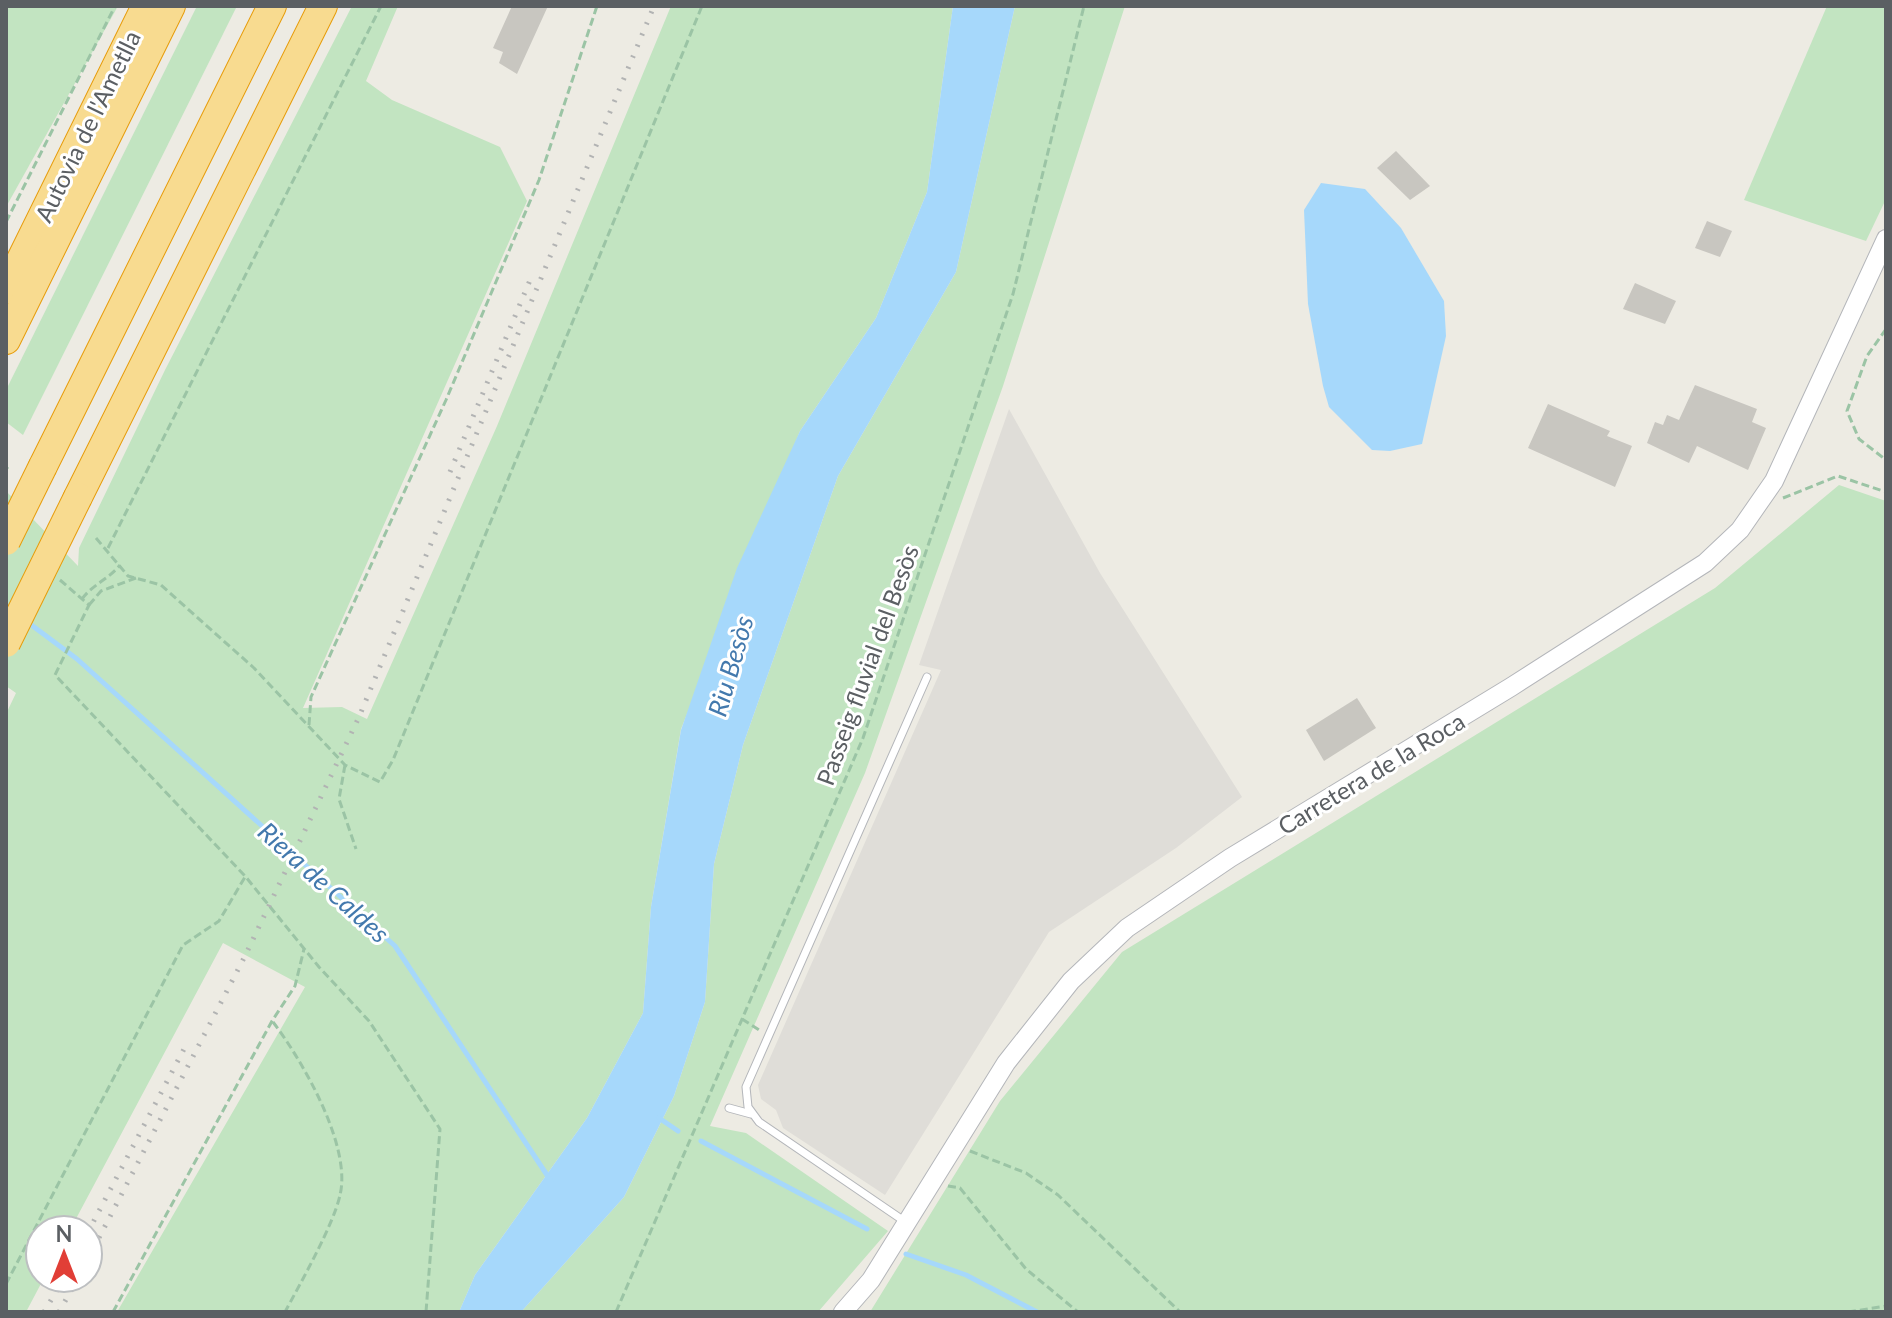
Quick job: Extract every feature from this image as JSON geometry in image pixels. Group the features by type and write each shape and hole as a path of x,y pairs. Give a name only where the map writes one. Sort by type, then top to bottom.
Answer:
{"highway":[{"name":"Autovia de l'Ametlla","path":"6,290 146,6"},
{"path":"6,340 171,6"},
{"path":"6,541 272,6"},
{"path":"6,643 323,6"}],"street":[{"name":"Carretera de la Roca","path":"843,1312 871,1280 1006,1063 1051,1004 1127,928 1219,866 1511,687 1705,563 1740,530 1764,500 1886,239"}],"lane":[{"path":"751,1114 746,1087 927,677"},
{"path":"729,1108 751,1114 907,1223"}],"path":[{"path":"6,222 115,6"},
{"path":"108,548 381,6"},
{"path":"309,725 311,697 446,400 539,180 597,6"},
{"path":"96,538 108,548 128,576 161,585 254,668 345,765 380,782 399,746 702,6"},
{"name":"Passeig fluvial del Besòs","path":"616,1312 863,738 948,495 1013,294 1084,6"},
{"path":"1886,329 1867,356 1847,411 1859,439 1886,460"},
{"path":"1764,500 1793,497 1838,476 1886,492"},
{"path":"82,599 98,581 112,575 120,565"},
{"path":"49,571 89,605"},
{"path":"136,578 101,591 89,605 55,675 245,876 304,949 369,1021 440,1129 426,1312"},
{"path":"345,765 339,799 356,849"},
{"path":"6,1284 183,945 219,921 245,876"},
{"path":"113,1312 272,1021 295,986 304,949"},
{"path":"741,1019 769,1037"},
{"path":"272,1021 286,1040 338,1142 341,1195 285,1312"},
{"path":"954,1145 1026,1173 1058,1195 1180,1312"},
{"path":"931,1184 960,1188 1026,1269 1078,1312"},
{"path":"1848,1312 1886,1306"}],"shaded area":[{"path":"1009,409 1100,573 1242,797 1176,848 1049,932 885,1195 783,1128 776,1110 761,1099 758,1085 941,670 919,665"}],"green space":[{"path":"6,6 118,6 6,207"},
{"path":"197,6 237,6 23,435 6,422 6,390"},
{"path":"352,6 398,6 366,81 392,100 500,147 527,201 303,708 342,707 367,719 497,426 671,6 953,6 927,192 876,318 800,431 681,729 651,907 643,1013 587,1118 475,1275 459,1312 117,1312 305,987 223,943 79,1214 24,1214 24,1294 36,1294 26,1312 6,1312 6,714 16,693 6,686 6,491 78,566 79,548 165,370"},
{"path":"1015,6 1125,6 1003,386 865,773 710,1126 746,1133 888,1231 818,1312 521,1312 624,1197 674,1096 705,1002 714,864 743,745 838,476 956,272"},
{"path":"1827,6 1886,6 1886,199 1866,241 1744,200"},
{"path":"1839,485 1886,501 1886,1312 870,1312 1000,1101 1122,952 1715,588"}],"water":[{"name":"Riu Besòs","path":"953,6 1015,6 956,272 838,476 743,745 714,864 705,1002 674,1096 624,1197 521,1312 459,1312 475,1275 587,1118 643,1013 651,907 681,730 737,568 800,431 876,318 927,192"},
{"path":"1321,183 1365,189 1401,228 1444,301 1446,336 1422,444 1390,451 1372,450 1329,407 1308,304 1304,210"}],"building":[{"path":"512,6 548,6 517,74 499,63 503,52 493,48"},
{"path":"1396,151 1430,186 1410,200 1377,168"},
{"path":"1707,221 1732,231 1720,257 1695,248"},
{"path":"1635,283 1676,301 1665,324 1623,309"},
{"path":"1695,385 1757,409 1752,422 1766,428 1748,470 1697,446 1689,463 1647,443 1655,422 1663,425 1667,415 1679,420"},
{"path":"1548,404 1610,431 1607,436 1632,446 1615,487 1528,448"},
{"path":"1357,698 1376,728 1324,761 1306,730"}],"waterway":[{"name":"Riera de Caldes","path":"26,621 77,659 395,946 551,1181"},
{"path":"659,1118 678,1131"},
{"path":"701,1141 867,1229"},
{"path":"906,1254 966,1275 1037,1312"}],"railway":[{"path":"104,1228 245,956 359,717 654,6"},
{"path":"450,472 533,273"},
{"path":"97,1214 184,1049"},
{"path":"44,1312 55,1294"},
{"path":"59,1312 69,1294"}]}
